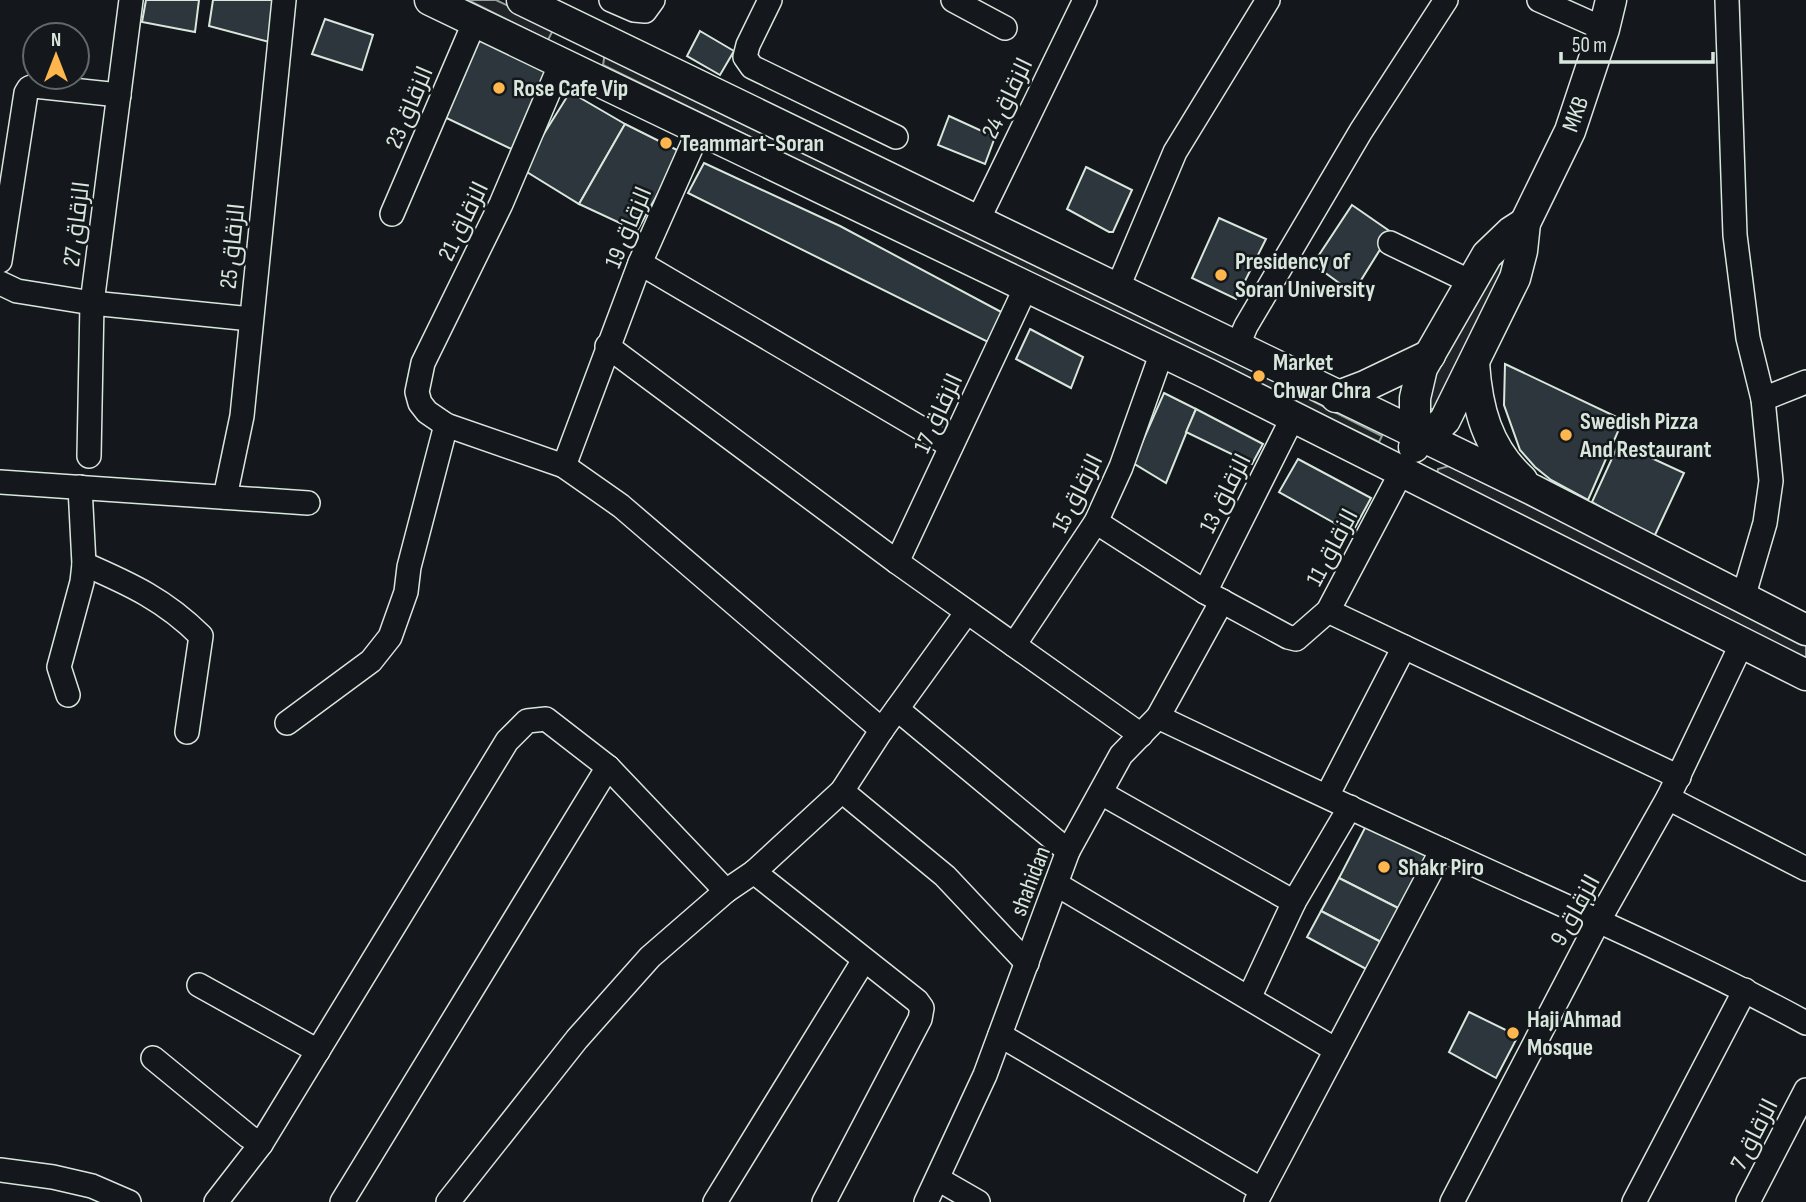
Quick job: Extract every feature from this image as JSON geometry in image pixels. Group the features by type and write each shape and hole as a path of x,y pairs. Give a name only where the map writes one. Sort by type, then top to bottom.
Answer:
{"main road":[{"path":"430,0 1162,352 1806,675"},
{"path":"522,0 1118,287 1336,397 1533,490 1806,630"},
{"name":"MKB","path":"1525,223 1570,131 1607,14"},
{"path":"569,67 594,35"},
{"path":"1402,471 1419,436 1415,398 1422,368 1478,268 1498,242 1525,223"},
{"path":"1419,436 1435,430 1445,420 1474,363 1514,278 1522,251 1525,223"},
{"path":"1336,397 1430,355"},
{"path":"1474,363 1476,397 1486,429 1503,459 1533,490"}],"street":[{"name":"الزقاق 27","path":"89,456 92,303 131,0"},
{"name":"الزقاق 25","path":"225,497 242,416 284,0"},
{"path":"594,35 612,0 634,10 649,5"},
{"path":"770,0 748,45 745,57 752,67 896,137"},
{"path":"953,0 1005,27"},
{"name":"الزقاق 24","path":"978,220 1084,0"},
{"path":"1237,347 1361,131 1446,0"},
{"path":"1539,0 1607,14"},
{"path":"1727,0 1735,235 1748,338 1763,399 1771,481 1765,523 1743,598"},
{"path":"1118,287 1175,152 1263,2"},
{"name":"الزقاق 23","path":"392,214 475,22"},
{"name":"الزقاق 21","path":"446,425 419,403 417,392 423,363 569,67"},
{"path":"0,261 26,93 29,88 34,86 119,95"},
{"name":"الزقاق 19","path":"564,466 640,263 699,130"},
{"path":"1390,243 1471,282"},
{"path":"640,263 951,446"},
{"path":"0,283 17,291 92,303 251,319"},
{"name":"الزقاق 17","path":"897,562 1026,287"},
{"path":"607,346 897,562 1141,735"},
{"name":"الزقاق 15","path":"1014,645 1096,522 1121,467 1162,352"},
{"path":"1763,399 1806,382"},
{"name":"الزقاق 13","path":"1214,596 1293,417"},
{"path":"288,723 371,661 390,637 406,592 409,567 446,425 564,466 621,506 881,730"},
{"name":"الزقاق 11","path":"1214,596 1296,639 1328,611 1402,471"},
{"path":"0,482 308,503"},
{"path":"68,695 59,667 82,582 84,564 80,487"},
{"path":"1096,522 1214,596"},
{"path":"84,564 135,586 182,617 201,636 187,732"},
{"name":"shahidan","path":"926,1202 985,1075 1068,851 1121,755 1158,717 1214,596"},
{"path":"1328,611 1679,777"},
{"path":"448,1202 586,1029 650,957 726,891 754,872 842,791 881,730 967,612"},
{"name":"الزقاق 9","path":"1452,1202 1599,920 1679,777 1742,643"},
{"path":"1327,796 1404,647"},
{"path":"897,709 1068,851"},
{"path":"1158,717 1599,920 1745,990 1806,1023"},
{"path":"216,1202 261,1144 507,741 527,721 546,719 608,766 726,891"},
{"path":"342,1202 608,766"},
{"path":"842,791 945,876 1027,963"},
{"path":"1101,793 1294,902"},
{"path":"1668,798 1806,869"},
{"path":"1249,998 1294,902 1350,807"},
{"path":"1000,1035 1259,1196 1442,850"},
{"path":"754,872 917,1001 922,1008 920,1019 824,1202"},
{"path":"1056,884 1336,1050"},
{"path":"715,1202 864,960"},
{"path":"199,985 318,1051"},
{"path":"1634,1202 1745,990"},
{"path":"153,1058 247,1136 261,1144"},
{"name":"الزقاق 7","path":"1748,1202 1806,1090"},
{"path":"0,1170 53,1177 92,1186 129,1202"},
{"path":"939,1179 978,1202"}],"shaded area":[{"path":"468,0 496,0 554,28 548,40"},
{"path":"605,53 1162,325 1382,436 1379,442 1156,336 603,65"},
{"path":"1500,258 1503,267 1441,409 1427,409 1424,391"},
{"path":"1449,466 1806,642 1806,661 1437,475 1438,469"}],"building":[{"path":"146,0 199,0 195,32 142,22"},
{"path":"213,0 286,0 277,44 209,26"},
{"path":"325,19 373,35 362,70 312,54"},
{"name":"Rose Cafe Vip","path":"476,24 561,63 522,154 436,113"},
{"path":"700,31 734,51 720,75 687,56"},
{"path":"570,92 625,124 579,204 522,169"},
{"path":"949,116 995,137 985,164 938,145"},
{"path":"625,124 681,152 637,231 579,204"},
{"path":"704,163 840,226 1005,314 990,343 688,193"},
{"path":"1086,167 1132,190 1113,232 1067,209"},
{"path":"1352,205 1391,232 1353,293 1313,264"},
{"path":"1219,218 1266,239 1236,299 1192,278"},
{"path":"1030,329 1083,357 1071,388 1016,359"},
{"name":"Swedish Pizza And Restaurant","path":"1505,364 1623,420 1588,500 1551,480 1520,450 1504,405"},
{"path":"1164,393 1196,409 1166,483 1133,463"},
{"path":"1196,409 1263,444 1252,464 1186,432"},
{"path":"1619,443 1684,473 1654,537 1592,502"},
{"path":"1298,459 1371,498 1352,533 1279,492"},
{"name":"Shakr Piro","path":"1367,824 1428,855 1400,909 1339,878"},
{"path":"1339,878 1400,909 1381,942 1321,911"},
{"path":"1321,911 1381,942 1368,970 1307,937"},
{"path":"1469,1012 1518,1036 1496,1078 1449,1052"}],"place":[{"name":"Rose Cafe Vip","path":"499,88"},
{"name":"Teammart-Soran","path":"666,143"},
{"name":"Presidency of Soran University","path":"1221,275"},
{"name":"Market Chwar Chra","path":"1259,376"},
{"name":"Swedish Pizza And Restaurant","path":"1566,435"},
{"name":"Shakr Piro","path":"1384,867"},
{"name":"Haji Ahmad Mosque","path":"1513,1033"}]}
